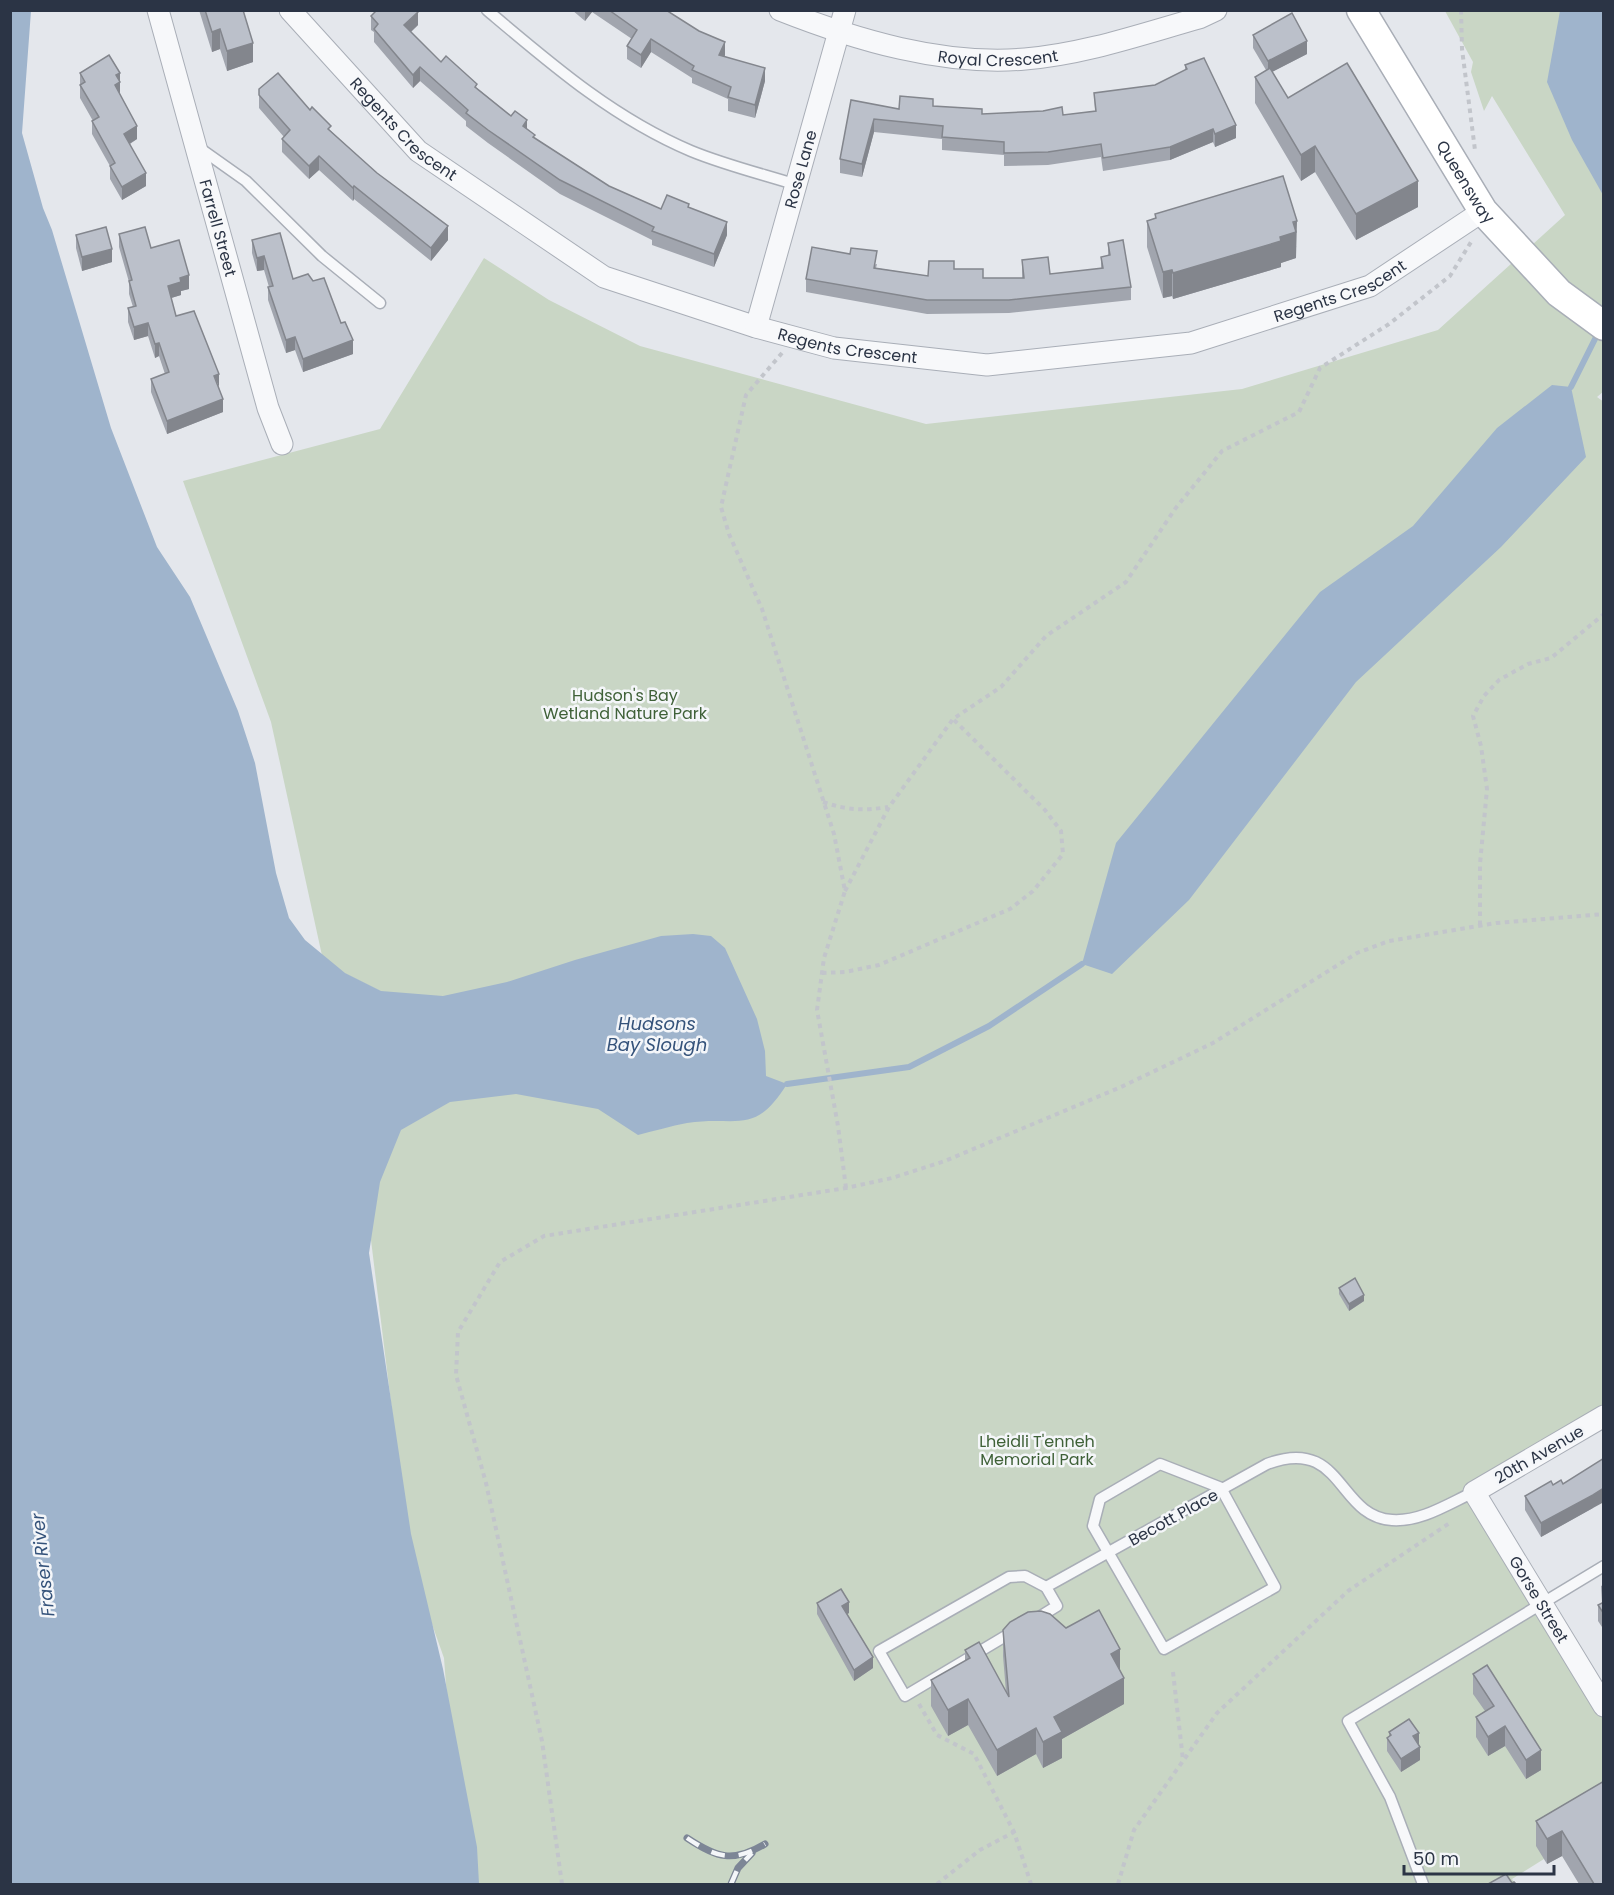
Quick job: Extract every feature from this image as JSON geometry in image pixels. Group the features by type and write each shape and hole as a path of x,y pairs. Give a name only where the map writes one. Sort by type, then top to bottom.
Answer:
{"main road":[{"name":"Queensway","path":"1361,10 1483,211 1559,293 1604,326"}],"street":[{"name":"Farrell Street","path":"158,10 267,408 282,444"},
{"name":"Regents Crescent","path":"290,10 418,151 604,276 756,327 834,348 987,365 1191,343 1370,286 1483,211"},
{"name":"Royal Crescent","path":"780,10 839,33 950,57 1024,59 1090,49 1199,18 1216,10"},
{"name":"Rose Lane","path":"756,327 845,10"},
{"name":"20th Avenue","path":"1474,1492 1604,1416"},
{"name":"Gorse Street","path":"1474,1492 1604,1706"}],"lane":[{"path":"487,10 594,98 638,125 692,152 797,185"},
{"path":"195,145 246,181 322,256 380,303"},
{"name":"Becott Place","path":"1046,1587 1223,1489 1287,1457 1304,1458 1321,1464 1371,1513 1390,1520 1409,1519 1432,1513 1474,1492"},
{"path":"1160,1464 1223,1489 1275,1587 1164,1649 1093,1526 1100,1499 1160,1464"},
{"path":"1423,1884 1390,1797 1348,1721 1604,1566"},
{"path":"1025,1576 1046,1587 1057,1606 905,1696 879,1651 1009,1577 1025,1576"}],"path":[{"path":"1461,10 1462,49 1476,153"},
{"path":"846,1188 818,1010 822,973 824,958 845,891 888,807 953,719 1001,687 1046,636 1126,582 1175,508 1222,451 1299,412 1320,368 1389,324 1450,276 1469,248 1483,211"},
{"path":"788,336 784,351 746,395 721,507 729,534 762,609 834,834 845,891"},
{"path":"1480,925 1480,864 1487,789 1481,746 1473,716 1484,696 1499,680 1528,664 1551,658 1604,614"},
{"path":"822,973 845,972 879,965 1010,909 1033,891 1063,854 1061,831 1046,810 953,719"},
{"path":"823,802 844,809 866,811 888,807"},
{"path":"562,1884 542,1742 486,1483 456,1375 458,1332 500,1262 544,1236 846,1188 892,1178 945,1161 1160,1069 1213,1043 1358,953 1398,939 1480,925 1604,914"},
{"path":"1118,1884 1134,1830 1217,1713 1348,1591 1450,1523 1474,1492"},
{"path":"1173,1672 1184,1760"},
{"path":"919,1704 937,1735 974,1754 1014,1832 1031,1884"},
{"path":"937,1884 980,1850 1014,1832"}],"green space":[{"name":"Lheidli T'enneh Memorial Park","path":"1445,11 1603,11 1604,391 1597,397 1604,402 1603,1425 1471,1506 1603,1715 1603,1822 1512,1879 1515,1884 461,1884 444,1658 411,1565 354,1102 271,722 183,481 380,429 484,258 549,300 640,346 926,424 1242,389 1438,330 1565,215 1492,96 1484,111 1471,72 1473,62"}],"water":[{"name":"Fraser River","path":"10,11 31,11 22,133 43,208 52,230 111,428 157,547 190,597 238,711 255,763 276,873 289,918 305,940 345,973 381,991 443,996 507,982 661,936 693,934 711,936 725,948 757,1019 765,1051 766,1076 787,1084 775,1101 754,1118 687,1123 638,1135 598,1109 516,1094 450,1102 401,1130 380,1182 369,1253 411,1534 443,1669 477,1847 479,1884 11,1884"},
{"path":"1560,11 1603,11 1603,195 1572,140 1547,82"},
{"path":"1552,385 1571,387 1586,457 1501,547 1356,682 1189,900 1112,974 1082,964 1116,843 1320,592 1413,526 1497,428"}],"building":[{"path":"205,10 243,10 253,43 227,51 220,29 212,32"},
{"path":"377,10 416,10 418,12 404,25 441,62 446,56 477,84 475,87 511,116 515,111 527,120 523,126 535,135 533,137 609,186 661,209 667,195 689,204 688,207 727,222 714,254 652,231 654,227 560,180 488,130 466,113 468,110 420,67 413,75 374,29 378,24 371,16"},
{"path":"609,10 666,10 699,31 725,42 719,55 765,68 755,105 728,97 731,87 692,70 694,66 651,39 641,55 627,46 637,30"},
{"path":"1292,13 1307,41 1268,61 1253,35"},
{"path":"109,55 120,73 116,75 120,82 115,85 137,126 124,134 146,173 122,187 110,166 115,163 92,121 99,117 80,85 85,82 80,73"},
{"path":"1204,58 1236,125 1215,134 1213,129 1170,147 1103,158 1101,144 1048,152 1004,153 1004,142 942,137 943,126 874,119 862,164 840,159 851,100 899,109 900,96 933,99 933,106 982,109 982,114 1043,111 1062,107 1063,115 1096,111 1094,93 1155,85 1187,69 1185,65"},
{"path":"1347,63 1418,181 1356,214 1315,146 1301,155 1255,77 1270,68 1288,98"},
{"path":"278,73 310,110 312,107 331,126 328,129 377,173 448,226 431,248 354,186 353,188 319,156 309,166 282,139 290,130 259,95 259,89"},
{"path":"1283,176 1297,221 1293,222 1296,232 1280,237 1281,241 1173,273 1172,270 1163,272 1147,221 1156,218 1155,214"},
{"path":"106,227 112,249 82,257 76,235"},
{"path":"145,227 151,248 179,240 189,275 180,278 181,282 168,286 176,316 194,311 219,374 214,376 223,399 167,421 151,379 169,372 159,343 155,344 148,323 134,327 128,308 136,306 129,281 132,280 119,234"},
{"path":"280,233 293,279 308,274 313,281 324,278 341,323 345,322 353,340 303,359 295,337 286,340 268,287 273,286 264,256 257,258 252,240"},
{"path":"1123,240 1131,287 1009,300 927,300 806,279 812,247 850,254 851,248 877,251 874,268 928,276 929,261 954,261 954,269 983,269 983,278 1024,278 1022,260 1048,257 1050,274 1103,268 1101,257 1110,255 1108,243"},
{"path":"1355,1278 1364,1295 1349,1304 1339,1288"},
{"path":"1604,1458 1604,1488 1541,1523 1525,1496 1551,1481 1553,1485 1561,1480 1563,1484"},
{"path":"841,1589 849,1602 842,1606 873,1657 854,1670 817,1603"},
{"path":"1604,1602 1604,1614 1598,1605"},
{"path":"1099,1610 1120,1649 1111,1654 1124,1678 1054,1717 1062,1732 1043,1742 1036,1728 997,1750 968,1699 948,1710 931,1680 970,1658 965,1650 979,1642 1009,1697 1003,1630 1010,1622 1028,1612 1041,1611 1050,1614 1066,1628"},
{"path":"1487,1665 1541,1750 1526,1760 1505,1726 1488,1737 1476,1717 1494,1706 1473,1674"},
{"path":"1409,1719 1419,1733 1413,1736 1420,1747 1401,1759 1387,1738 1391,1735 1389,1732"},
{"path":"1604,1781 1604,1884 1594,1884 1562,1831 1547,1839 1536,1821"},
{"path":"1506,1874 1512,1883 1516,1884 1488,1884"}],"waterway":[{"name":"Hudsons Bay Slough","path":"1571,387 1599,331"},
{"name":"Hudsons Bay Slough","path":"787,1084 909,1067 989,1026 1082,964"}],"railway":[{"path":"687,1838 707,1850 725,1856 744,1854 765,1844"},
{"path":"731,1884 738,1868 752,1853"}],"park label":[{"name":"Hudson's Bay Wetland Nature Park","path":"625,704"}]}
